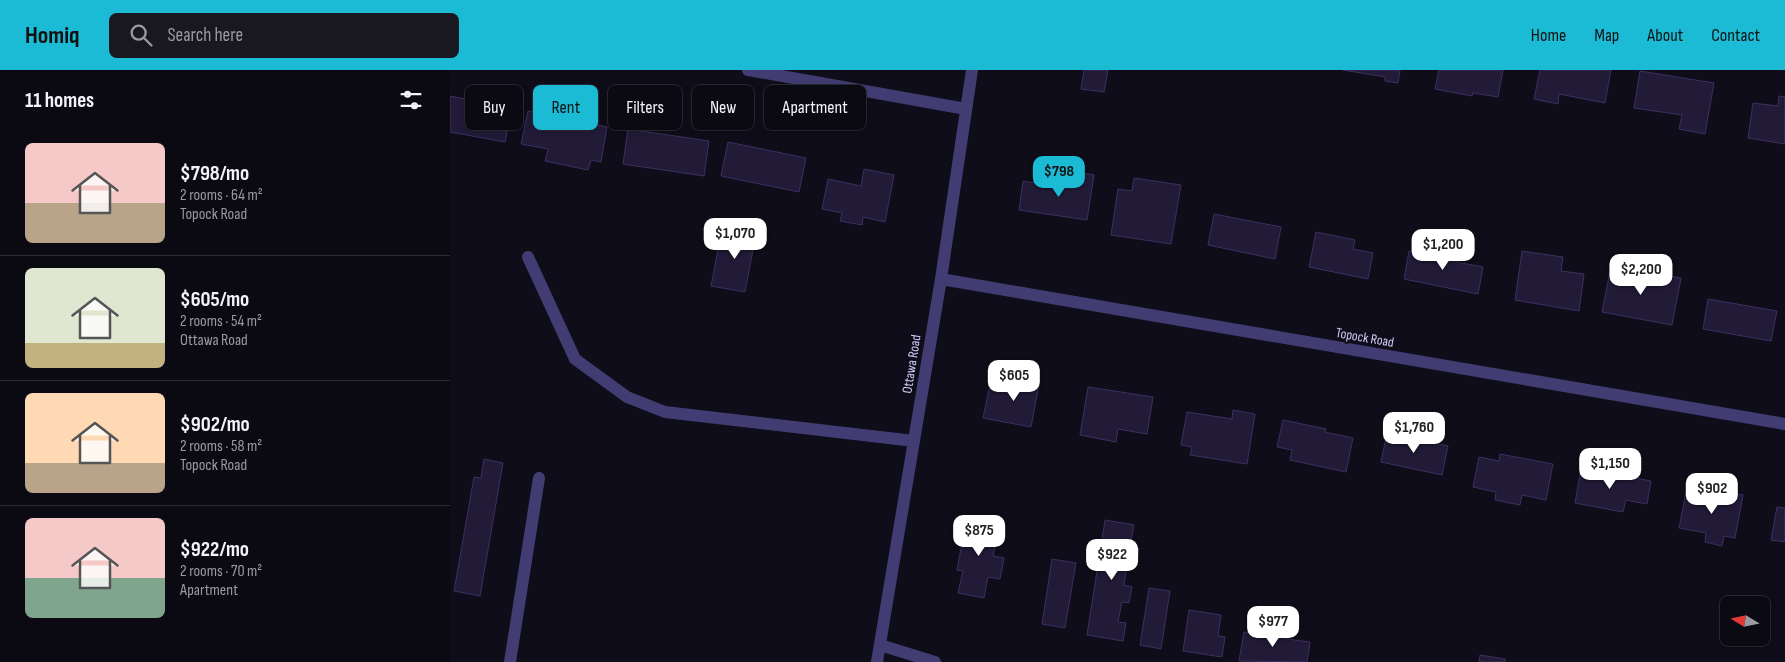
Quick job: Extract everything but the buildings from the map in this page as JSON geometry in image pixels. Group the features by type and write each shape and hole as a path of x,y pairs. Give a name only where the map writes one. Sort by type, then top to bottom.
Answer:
{"street":[{"path":"748,70 966,109"},
{"name":"Ottawa Road","path":"877,662 941,279 972,70"},
{"path":"528,257 576,359 627,397 665,412 914,441"},
{"name":"Topock Road","path":"941,279 1785,424"},
{"path":"510,662 540,478"},
{"path":"880,645 935,662"}]}
